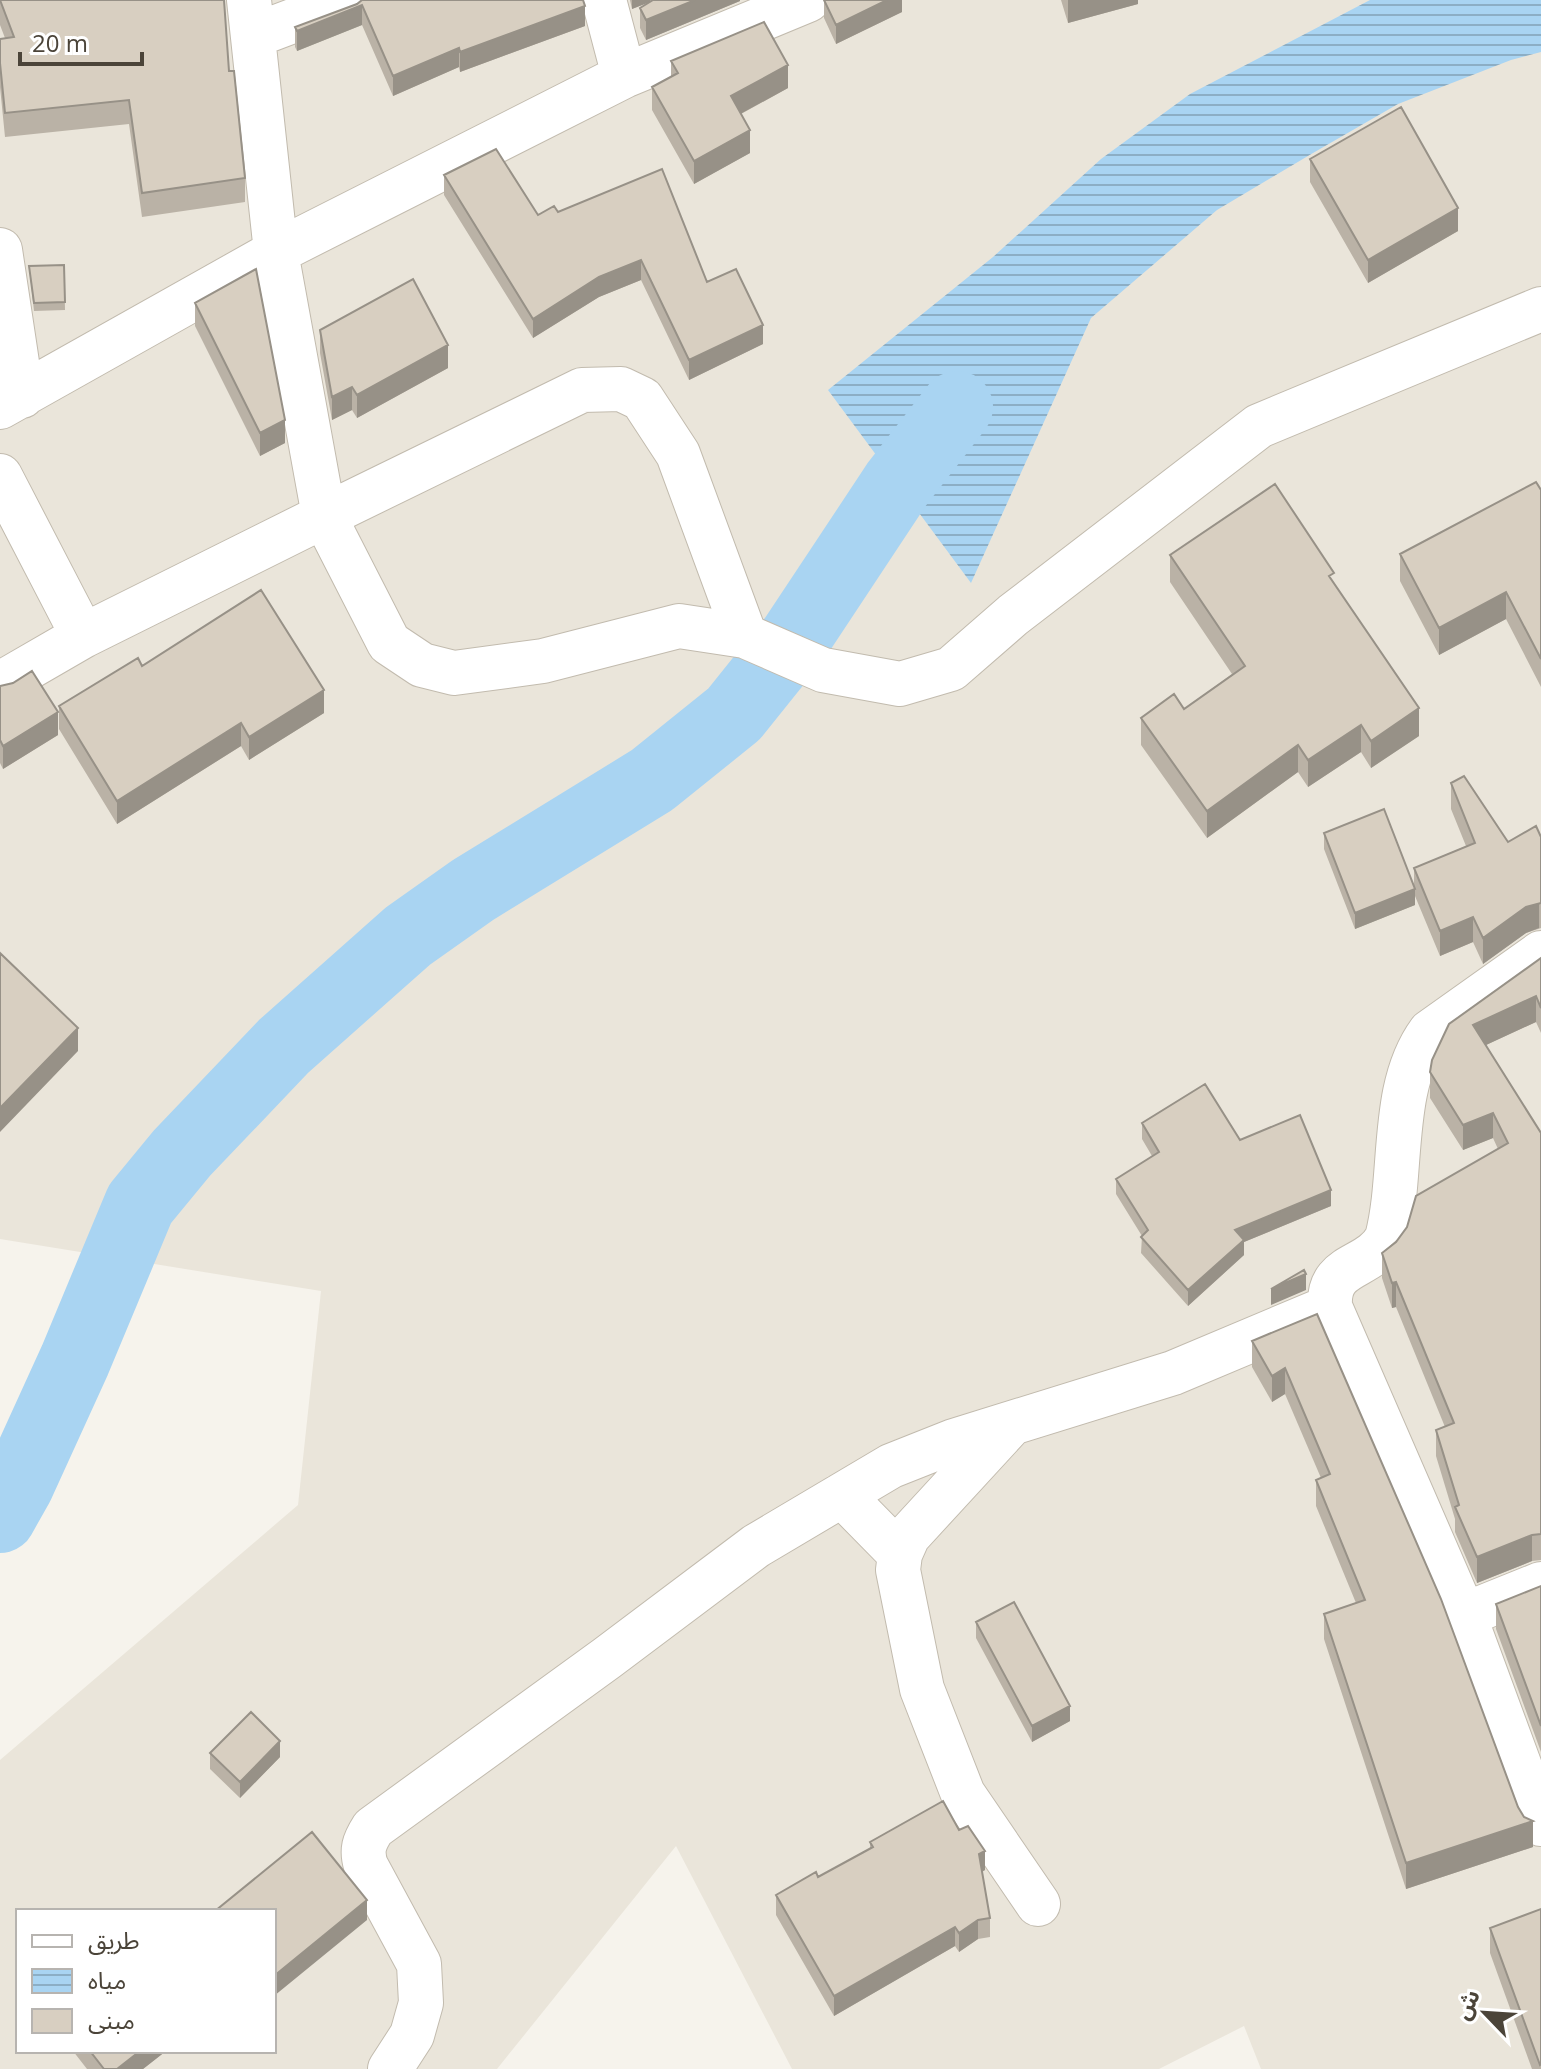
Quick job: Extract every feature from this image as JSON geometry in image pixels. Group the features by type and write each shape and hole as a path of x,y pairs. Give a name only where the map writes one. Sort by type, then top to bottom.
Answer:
{"street":[{"path":"348,0 251,18 276,252 324,516 389,643 422,665 454,673 543,661 679,626 745,636 823,670 900,684 951,669 1013,615 1259,426 1541,309"},
{"path":"604,0 624,76"},
{"path":"0,250 11,402 276,252 624,76 808,0"},
{"path":"0,684 83,636 582,390 621,389 642,399 678,454 745,636"},
{"path":"0,476 83,636"},
{"path":"1537,1801 1464,1615 1330,1307 1329,1291 1334,1279 1383,1246 1387,1238 1402,1116 1417,1050 1430,1032 1541,953"},
{"path":"390,2069 412,2035 421,2003 419,1964 366,1866 363,1853 365,1841 373,1828 756,1546 891,1466 954,1441 1173,1373 1330,1307"},
{"path":"1013,1422 908,1536 900,1554 898,1570 922,1689 963,1794 1038,1904"},
{"path":"842,1495 900,1554"},
{"path":"1464,1615 1541,1584"}],"shaded area":[{"path":"0,0 1541,0 1541,2069 1261,2069 1244,2026 1159,2069 792,2069 676,1846 497,2069 0,2069 0,1760 298,1505 321,1291 0,1239"}],"water":[{"path":"1370,0 1541,0 1541,52 1511,60 1398,104 1313,153 1217,210 1091,318 971,583 828,390 993,257 1101,159 1190,94"}],"building":[{"path":"0,0 224,0 229,71 234,71 245,178 142,193 129,100 5,113 0,39 14,37"},
{"path":"362,0 583,0 585,6 460,52 459,48 393,76 362,5 297,31 295,27"},
{"path":"653,0 695,0 646,20 640,8"},
{"path":"824,0 887,0 836,25"},
{"path":"764,22 788,65 731,96 750,130 694,161 652,87 678,73 671,61"},
{"path":"1401,107 1458,208 1368,260 1310,159"},
{"path":"496,149 538,215 554,206 558,212 662,169 707,282 736,269 763,325 689,360 641,260 599,277 533,319 444,175"},
{"path":"64,265 65,302 34,303 29,266"},
{"path":"256,269 285,420 260,433 195,303"},
{"path":"413,279 448,345 357,395 352,387 332,397 320,330"},
{"path":"1536,482 1541,490 1541,659 1506,592 1439,628 1400,554"},
{"path":"1275,484 1334,573 1329,576 1419,708 1371,741 1361,725 1308,760 1298,745 1207,811 1141,718 1174,694 1184,709 1245,666 1170,555"},
{"path":"261,590 324,690 249,737 241,723 117,801 59,706 138,658 142,666"},
{"path":"32,671 58,712 3,746 0,740 0,686 13,683"},
{"path":"1464,776 1508,842 1536,826 1541,837 1541,903 1526,907 1483,938 1473,917 1440,931 1414,868 1475,843 1451,783"},
{"path":"1384,809 1415,889 1355,913 1324,833"},
{"path":"0,953 78,1028 0,1108"},
{"path":"1541,958 1541,1008 1536,996 1473,1025 1541,1133 1541,1534 1477,1557 1455,1507 1459,1505 1436,1430 1454,1423 1396,1282 1392,1283 1382,1253 1396,1242 1407,1227 1416,1196 1508,1143 1493,1113 1463,1125 1430,1072 1432,1060 1449,1024"},
{"path":"1205,1084 1240,1140 1300,1115 1331,1190 1235,1230 1244,1240 1188,1290 1141,1237 1148,1230 1116,1179 1159,1152 1142,1123"},
{"path":"1304,1270 1306,1274 1271,1289"},
{"path":"1317,1314 1441,1599 1518,1807 1524,1817 1533,1821 1406,1863 1324,1614 1365,1600 1316,1480 1330,1474 1285,1368 1272,1376 1252,1341"},
{"path":"1541,1586 1541,1726 1496,1604"},
{"path":"1014,1602 1070,1706 1032,1726 976,1622"},
{"path":"251,1712 280,1741 240,1782 210,1753"},
{"path":"943,1801 959,1830 968,1826 985,1851 979,1854 990,1918 978,1920 959,1933 955,1927 834,1996 776,1895 816,1872 818,1877 873,1847 870,1842"},
{"path":"312,1832 367,1900 276,1974 276,1909 217,1909"},
{"path":"1541,1909 1541,2064 1540,2065 1490,1928"},
{"path":"92,2053 137,2053 117,2069 104,2069"}],"waterway":[{"path":"0,1517 18,1485 75,1360 140,1204 182,1153 284,1046 408,936 473,890 652,780 734,714 795,638 897,484 957,407"}]}
